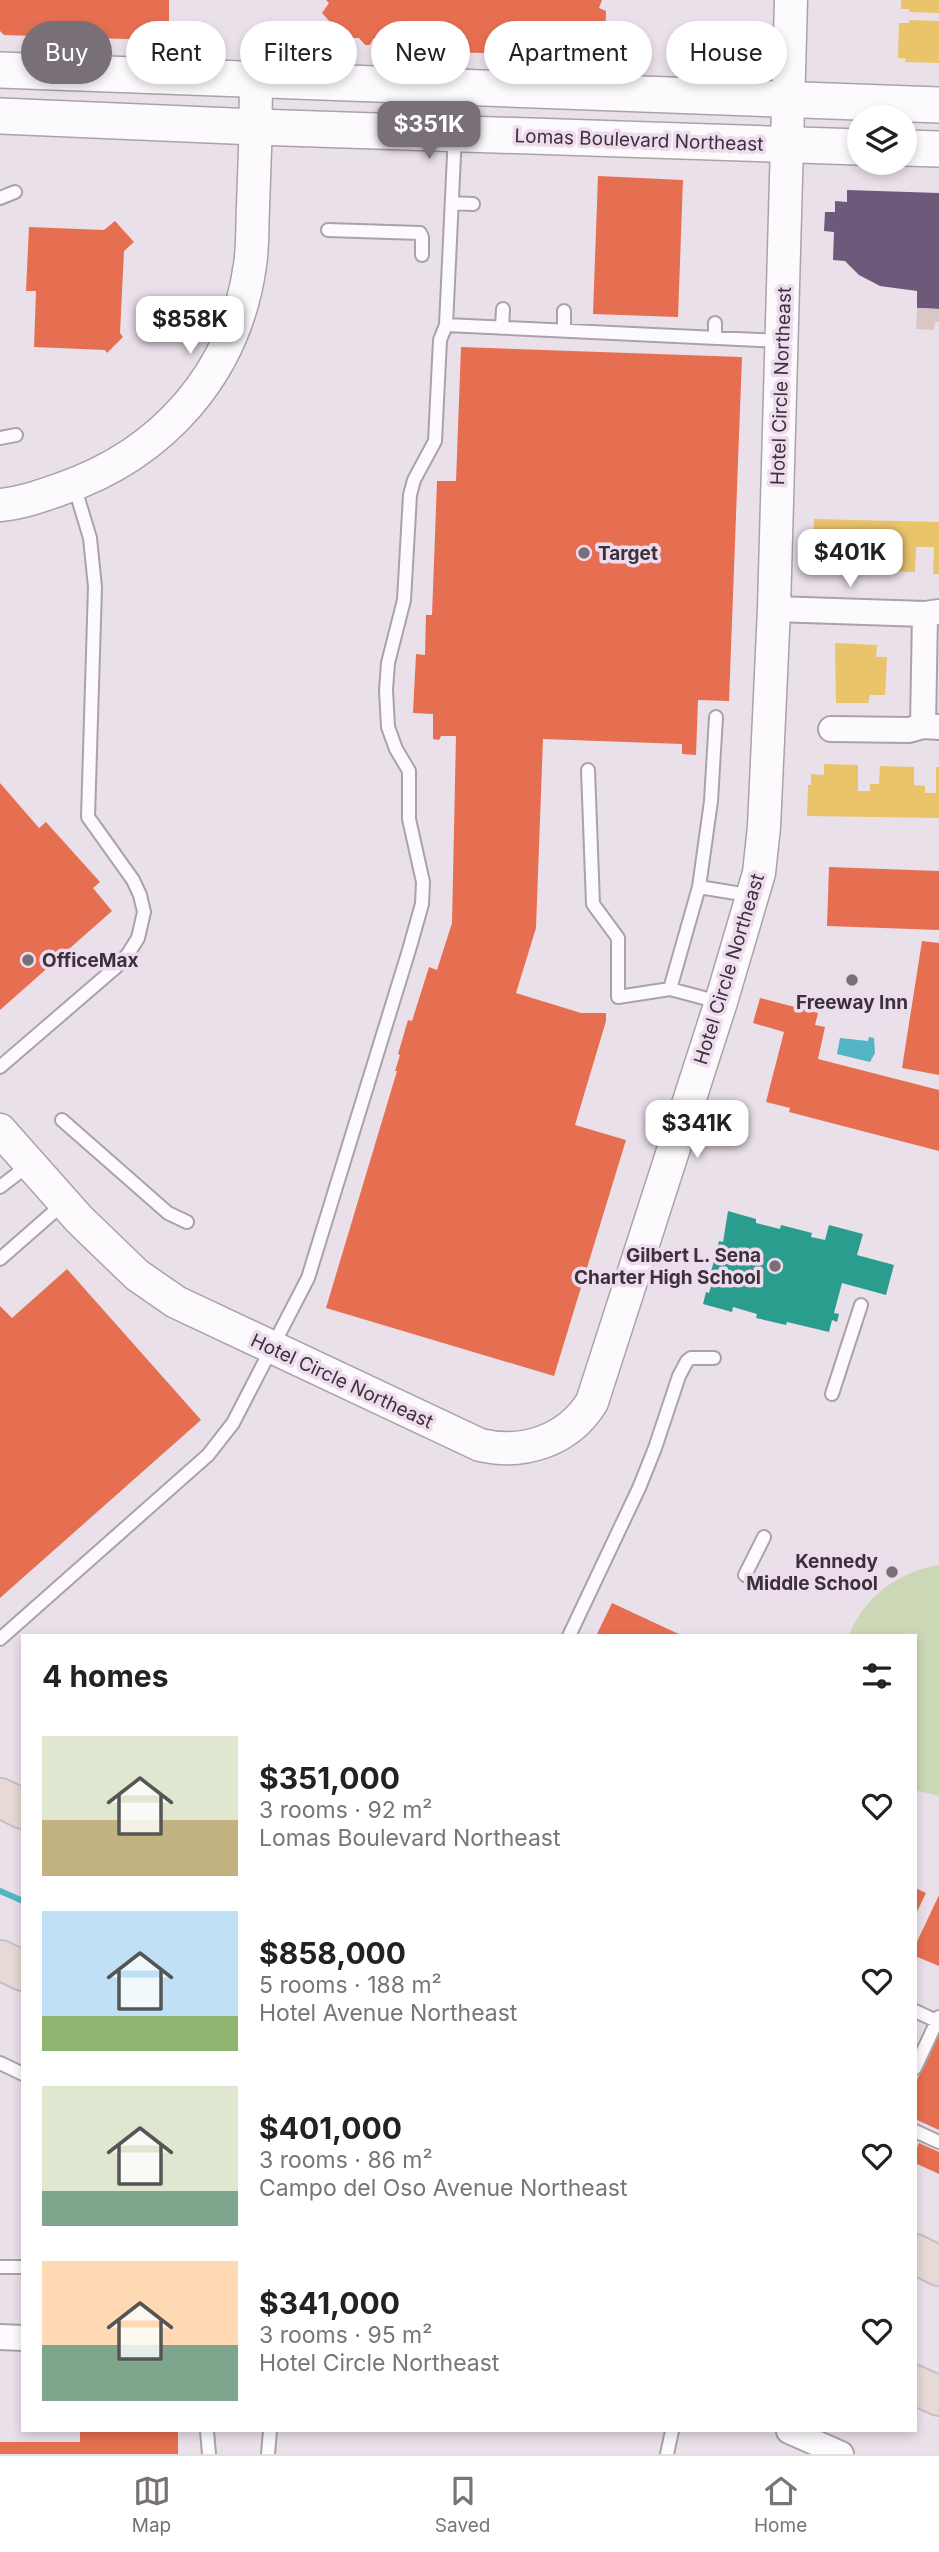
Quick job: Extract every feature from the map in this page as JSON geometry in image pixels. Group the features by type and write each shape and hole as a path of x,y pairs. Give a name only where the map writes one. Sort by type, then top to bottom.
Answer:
{"highway":[{"path":"0,1798 21,1808"},
{"path":"0,1827 21,1837"},
{"path":"0,1960 21,1970"},
{"path":"0,1973 21,1981"},
{"path":"917,2256 939,2266"},
{"path":"917,2386 939,2396"}],"main road":[{"path":"0,70 240,78"},
{"path":"357,83 939,104"},
{"name":"Lomas Boulevard Northeast","path":"0,116 847,147"},
{"path":"917,148 939,149"}],"street":[{"name":"Hotel Circle Northeast","path":"0,1130 64,1203 137,1275 176,1302 480,1445 523,1448 549,1440 579,1420 592,1402 721,1002 759,873 764,827 774,609 791,0"},
{"path":"0,505 30,500 74,485 128,458 161,433 190,404 225,349 241,307 251,264 256,84"},
{"path":"774,609 932,613 931,727 909,730 831,729"},
{"path":"0,2337 21,2338"},
{"path":"791,2432 841,2454"}],"lane":[{"path":"0,1639 216,1446 233,1423 308,1278 422,904 423,882 409,819 409,771 396,749 388,727 387,663 404,600 410,495 414,480 435,441 440,340 446,325 455,134"},
{"path":"0,198 15,192"},
{"path":"452,203 473,204"},
{"path":"328,229 416,232 422,237 422,255"},
{"path":"502,328 503,309"},
{"path":"564,310 564,331"},
{"path":"715,323 715,338"},
{"path":"446,325 782,342"},
{"path":"0,438 16,435"},
{"path":"0,1067 115,968 138,938 144,920 142,902 132,880 88,817 95,587 90,538 74,485"},
{"path":"670,989 699,887 711,801 716,717"},
{"path":"588,770 593,904 618,938 618,997 670,989 721,1002"},
{"path":"699,887 754,896"},
{"path":"62,1120 168,1213 187,1222"},
{"path":"0,1187 30,1164"},
{"path":"0,1259 64,1203"},
{"path":"832,1394 861,1305"},
{"path":"570,1634 639,1488 683,1367 691,1358 714,1358"},
{"path":"745,1575 764,1537"},
{"path":"917,2012 938,2020 917,2064"},
{"path":"0,2063 21,2073"},
{"path":"917,2132 939,2142"},
{"path":"0,2267 21,2267"},
{"path":"207,2432 209,2454"},
{"path":"268,2454 270,2432"},
{"path":"667,2454 672,2432"}],"green space":[{"path":"939,1565 939,1796 917,1790 917,1634 850,1634 863,1609 884,1588 924,1568"}],"water":[{"path":"869,1037 874,1038 875,1053 870,1062 837,1054 840,1038 868,1041"}],"building: Homes":[{"path":"901,0 939,0 939,13 909,12 909,9 901,9"},
{"path":"909,20 939,21 939,63 905,62 906,59 898,58 899,23 909,23"},
{"path":"814,519 939,522 939,574 933,574 934,547 916,547 915,572 877,571 878,545 869,544 860,544 859,569 821,568 822,554 813,554"},
{"path":"835,643 877,645 876,657 887,657 885,695 870,695 868,703 836,703"},
{"path":"824,764 858,765 858,791 870,791 870,784 879,784 880,766 914,767 914,785 925,786 925,793 936,793 936,767 939,767 939,818 807,816 811,774 824,775"}],"building: Shops":[{"path":"0,0 169,0 169,21 126,21 126,39 112,39 112,21 21,21 21,36 4,35 0,31"},
{"path":"326,0 602,0 599,8 606,11 606,21 484,21 484,53 470,53 470,21 371,21 371,43 365,45 357,38 357,21 329,21 322,13 329,3"},
{"path":"598,176 683,180 678,317 593,314"},
{"path":"115,221 134,242 124,251 120,333 123,337 107,353 105,350 34,347 36,291 26,291 29,227 104,230"},
{"path":"461,347 742,357 729,701 698,700 696,755 682,754 682,744 543,739 536,928 516,993 581,1013 606,1013 606,1021 575,1125 626,1140 554,1376 326,1308 397,1071 398,1054 408,1020 412,1021 429,967 437,970 452,923 456,736 433,739 433,714 413,713 416,654 425,655 426,615 432,615 437,481 456,481"},
{"name":"OfficeMax","path":"0,783 39,828 46,822 100,882 93,888 112,911 0,1010"},
{"path":"829,867 939,871 939,930 827,926"},
{"path":"922,941 939,943 939,1075 902,1068"},
{"path":"760,998 818,1013 815,1025 825,1027 818,1059 939,1090 939,1151 789,1112 790,1108 766,1102 784,1032 753,1023"},
{"path":"67,1269 201,1420 0,1598 0,1306 12,1318"},
{"path":"612,1603 679,1634 597,1634"},
{"path":"917,1889 926,1893 917,1912"},
{"path":"939,1895 939,1966 917,1957 917,1942"},
{"path":"939,2033 939,2130 917,2120 917,2080"},
{"path":"919,2143 939,2152 939,2174 917,2164"},
{"path":"80,2432 178,2432 178,2454 0,2454 0,2442 80,2442"}],"building: Offices":[{"path":"847,190 939,193 939,309 917,308 917,291 880,286 859,275 845,261 833,260 834,232 824,231 825,212 835,212 835,201 847,202"}],"building: Schools":[{"path":"728,1211 756,1219 756,1223 780,1229 781,1225 812,1233 811,1237 825,1240 829,1225 863,1234 857,1255 894,1265 886,1295 842,1283 834,1313 839,1314 837,1322 832,1320 829,1332 756,1318 757,1314 733,1307 732,1312 703,1304 715,1273 711,1272 719,1241 723,1242"}],"building: Other":[{"path":"917,308 939,309 939,322 935,322 934,330 916,329"}],"waterway":[{"path":"0,1891 21,1900"}],"place":[{"name":"Target","path":"584,553"},
{"name":"OfficeMax","path":"28,960"},
{"name":"Freeway Inn","path":"852,980"},
{"name":"Gilbert L. Sena Charter High School","path":"775,1266"},
{"name":"Kennedy Middle School","path":"892,1572"}]}
